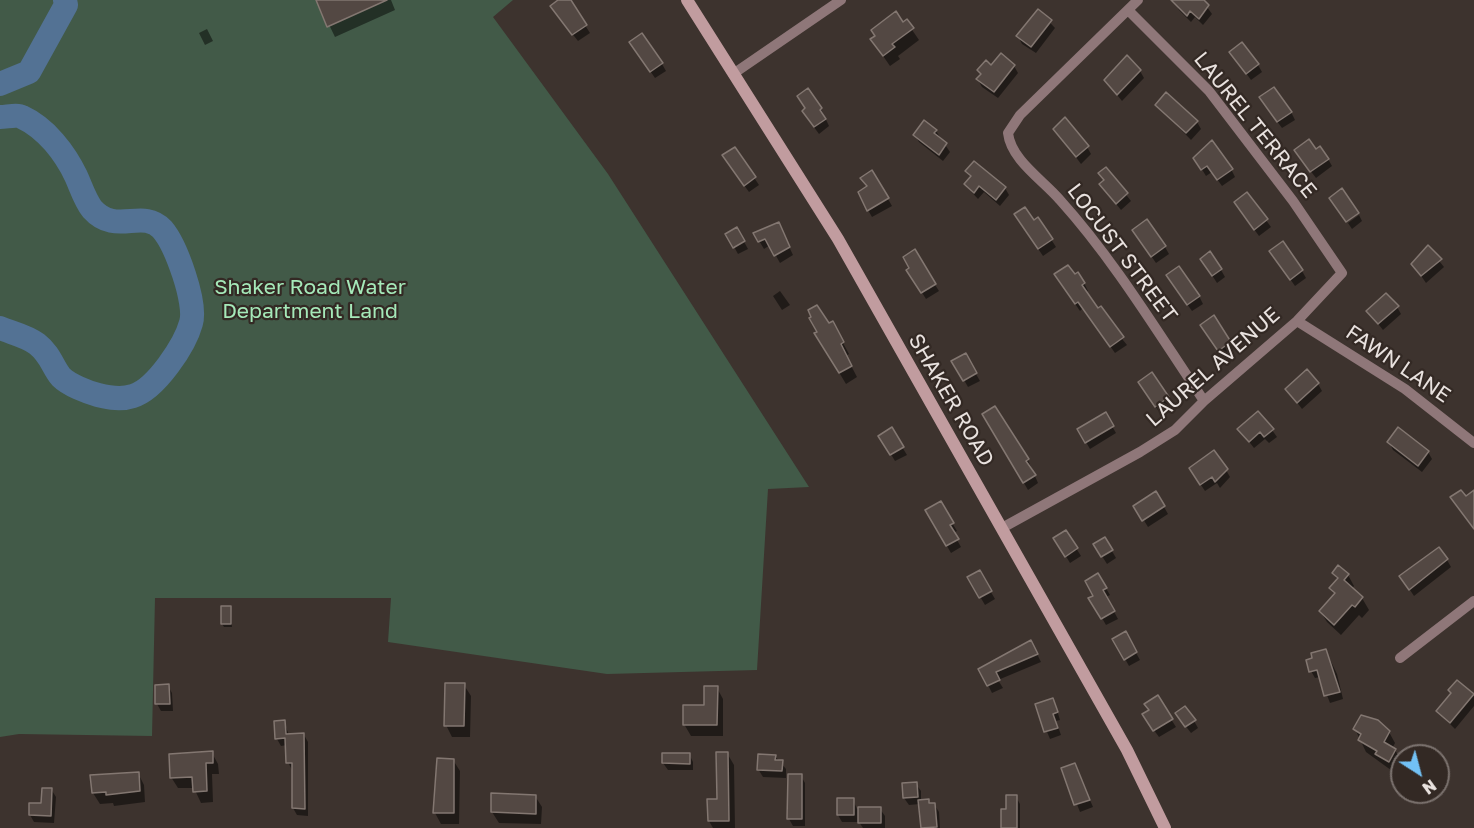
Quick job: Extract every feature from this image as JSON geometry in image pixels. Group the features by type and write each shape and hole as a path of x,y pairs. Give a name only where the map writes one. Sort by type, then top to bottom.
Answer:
{"street":[{"name":"SHAKER ROAD","path":"687,0 838,239 1127,750 1165,828"},
{"path":"733,74 841,0"},
{"path":"1128,10 1138,0"},
{"name":"LOCUST STREET","path":"1128,10 1020,116 1008,133 1009,142 1017,155 1062,201 1108,261 1204,401"},
{"name":"LAUREL TERRACE","path":"1128,10 1209,92 1293,201 1342,273"},
{"name":"LAUREL AVENUE","path":"1002,528 1140,452 1174,430 1204,401 1297,321 1342,273"},
{"name":"FAWN LANE","path":"1297,321 1405,389 1474,443"},
{"path":"1400,658 1474,601"}],"green space":[{"name":"Shaker Road Water Department Land","path":"0,0 513,0 493,17 608,174 809,487 768,489 757,670 607,674 388,642 391,598 155,598 152,736 19,734 0,737"}],"building":[{"path":"316,0 387,0 327,27"},
{"path":"558,0 571,0 587,25 572,35 550,6"},
{"path":"1171,0 1204,0 1209,5 1199,19 1190,11 1187,16"},
{"path":"1038,9 1052,20 1031,47 1016,36"},
{"path":"896,11 903,22 907,19 914,28 892,44 895,47 883,56 870,39 875,36 871,30"},
{"path":"642,33 663,63 650,72 629,42"},
{"path":"1242,42 1259,64 1246,74 1229,52"},
{"path":"1001,53 1015,65 994,92 976,79 981,74 977,70 986,60 991,65"},
{"path":"1127,55 1141,70 1117,95 1104,80"},
{"path":"1274,87 1292,112 1277,122 1259,97"},
{"path":"808,88 822,108 820,110 826,119 814,127 802,111 805,108 797,96"},
{"path":"1166,92 1198,121 1186,133 1155,105"},
{"path":"1065,117 1089,146 1076,157 1053,129"},
{"path":"924,120 937,130 934,133 947,143 939,155 913,135"},
{"path":"1309,139 1316,149 1320,146 1329,159 1310,172 1294,150"},
{"path":"1212,140 1233,169 1217,180 1207,166 1201,170 1193,158"},
{"path":"735,147 756,177 744,186 722,155"},
{"path":"974,161 1006,187 996,200 979,186 974,193 964,184 971,176 965,171"},
{"path":"1106,167 1128,193 1116,204 1099,184 1104,180 1098,173"},
{"path":"872,170 889,198 867,211 858,192 867,186 860,178"},
{"path":"1342,188 1359,213 1346,222 1329,198"},
{"path":"1247,192 1268,219 1254,230 1234,202"},
{"path":"1025,207 1034,220 1038,217 1053,239 1038,249 1014,214"},
{"path":"1147,219 1166,246 1151,257 1132,230"},
{"path":"779,222 790,247 774,256 765,239 758,242 753,233"},
{"path":"737,227 745,241 733,248 725,234"},
{"path":"1283,241 1303,270 1290,280 1269,251"},
{"path":"1428,245 1442,259 1421,276 1411,264"},
{"path":"915,249 936,284 921,293 906,270 909,268 903,257"},
{"path":"1210,251 1222,269 1212,276 1200,259"},
{"path":"1068,265 1075,274 1078,272 1085,283 1082,285 1098,308 1101,306 1124,337 1110,347 1078,302 1075,304 1054,274"},
{"path":"1179,266 1200,296 1187,305 1166,275"},
{"path":"1386,293 1399,306 1378,324 1366,311"},
{"path":"817,305 829,323 833,321 844,342 841,344 852,366 839,373 814,333 817,332 809,318 811,317 808,310"},
{"path":"1214,315 1231,342 1218,351 1200,325"},
{"path":"966,353 977,373 963,381 951,361"},
{"path":"1307,369 1319,383 1297,403 1285,389"},
{"path":"1152,372 1169,397 1155,407 1138,382"},
{"path":"995,406 1029,459 1026,461 1036,475 1023,483 982,414"},
{"path":"1258,411 1274,429 1264,437 1260,432 1249,442 1237,429"},
{"path":"1106,412 1114,426 1085,443 1077,429"},
{"path":"892,427 904,447 890,455 878,436"},
{"path":"1398,427 1429,451 1418,466 1387,442"},
{"path":"1214,450 1228,469 1215,482 1212,477 1200,485 1189,468"},
{"path":"1461,490 1466,496 1474,490 1474,529 1450,497"},
{"path":"1156,491 1165,506 1142,521 1133,506"},
{"path":"941,501 954,523 950,525 959,539 946,546 925,510"},
{"path":"1066,530 1078,548 1065,557 1053,538"},
{"path":"1105,537 1113,550 1101,557 1093,544"},
{"path":"1439,547 1448,559 1409,590 1399,576"},
{"path":"1338,565 1349,574 1344,580 1363,597 1355,607 1352,605 1334,625 1319,611 1335,593 1329,588 1338,578 1332,573"},
{"path":"980,570 992,591 979,598 967,577"},
{"path":"1098,573 1107,588 1103,590 1115,611 1101,619 1088,598 1093,596 1085,581"},
{"path":"221,606 231,606 231,624 221,624"},
{"path":"1126,631 1137,652 1124,660 1112,639"},
{"path":"1031,640 1038,654 996,672 1000,680 987,686 978,669"},
{"path":"1326,649 1340,692 1324,696 1317,670 1309,672 1306,660 1312,658 1311,653"},
{"path":"1457,680 1474,694 1450,723 1436,711 1451,693 1448,690"},
{"path":"445,683 465,683 464,726 444,726"},
{"path":"169,684 170,704 155,704 155,685"},
{"path":"704,686 718,686 717,725 683,725 683,705 704,705"},
{"path":"1158,695 1173,719 1153,731 1142,714 1149,710 1144,704"},
{"path":"1053,698 1058,712 1053,714 1058,728 1044,732 1035,704"},
{"path":"1185,706 1196,720 1185,727 1175,713"},
{"path":"1361,715 1378,720 1390,731 1384,742 1390,746 1389,762 1375,754 1377,751 1358,740 1361,734 1353,729"},
{"path":"285,720 286,734 304,733 305,809 292,808 292,763 286,763 285,738 275,739 274,721"},
{"path":"213,751 213,763 206,763 207,791 193,792 192,777 170,778 169,754"},
{"path":"716,752 728,752 729,821 708,821 707,799 717,799"},
{"path":"662,753 690,753 690,764 662,763"},
{"path":"758,754 776,755 775,760 783,760 782,771 757,770"},
{"path":"437,758 454,759 454,813 433,813"},
{"path":"1075,763 1090,800 1074,805 1061,768"},
{"path":"139,772 140,791 106,795 106,792 92,793 90,775"},
{"path":"788,774 802,774 802,819 787,819"},
{"path":"917,782 918,797 903,798 902,783"},
{"path":"42,788 52,788 51,816 29,815 29,803 41,803"},
{"path":"491,793 536,795 536,814 491,812"},
{"path":"1006,795 1017,795 1017,828 1001,828 1001,809 1006,809"},
{"path":"837,798 854,798 854,815 837,815"},
{"path":"929,799 929,803 935,803 937,827 921,828 918,800"},
{"path":"858,807 881,807 881,823 858,823"}],"waterway":[{"path":"0,84 29,72 66,5 65,0"},
{"path":"0,117 20,116 47,134 66,159 92,209 101,217 119,222 146,221 162,229 168,237 184,274 192,314 183,343 160,376 142,392 124,398 98,395 69,383 61,377 37,344 0,328"}]}
